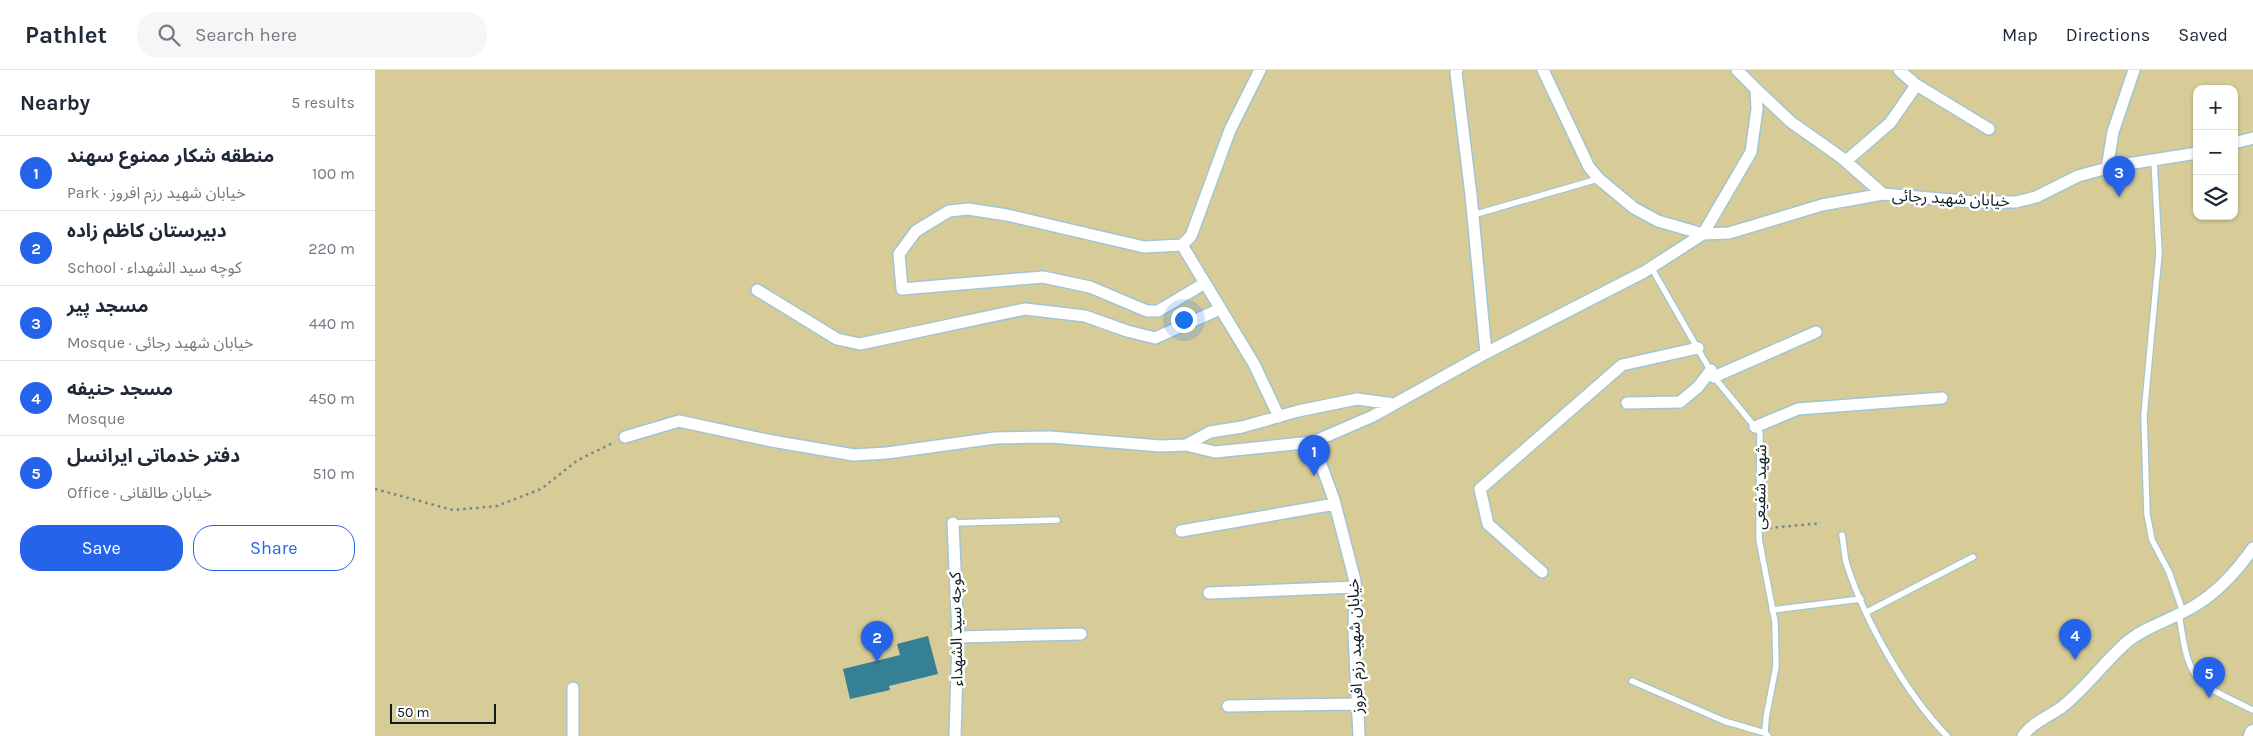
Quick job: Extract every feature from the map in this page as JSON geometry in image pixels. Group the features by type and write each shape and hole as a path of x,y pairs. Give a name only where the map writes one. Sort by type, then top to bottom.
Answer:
{"street":[{"path":"1205,283 1158,311 1147,311 1089,287 1043,277 902,289 899,254 917,231 949,211 968,209 1007,214 1144,247 1181,245 1191,236 1205,192 1230,130 1260,70"},
{"path":"1457,70 1486,353"},
{"path":"1543,70 1589,167 1599,179 1634,208 1658,221 1703,234"},
{"path":"1737,70 1791,122 1846,161 1883,194"},
{"path":"1899,70 1915,84 1989,129"},
{"path":"2107,168 2113,132 2134,70"},
{"path":"1846,161 1890,123 1915,84"},
{"path":"625,437 679,421 772,441 854,455 887,453 995,438 1050,438 1161,446 1186,445 1215,452 1313,442 1373,416 1486,353 1651,267 1703,234 1751,152 1757,109 1756,89"},
{"path":"2238,142 2253,138"},
{"name":"خیابان شهید رجائی","path":"1703,234 1729,233 1822,205 1883,194 1975,202 2017,202 2036,197 2078,176 2107,168 2193,154"},
{"path":"1181,245 1254,364 1279,417"},
{"path":"757,290 837,339 860,344 1025,309 1085,316 1127,331 1155,338 1220,308"},
{"path":"1627,402 1679,402 1712,374 1816,332"},
{"path":"1542,572 1488,524 1480,489 1622,364 1698,348"},
{"path":"1755,427 1797,409 1943,398"},
{"path":"1186,445 1211,432 1242,427 1357,399 1394,404"},
{"name":"خیابان شهید رزم افروز","path":"1313,442 1335,504 1355,581 1354,634 1359,736"},
{"path":"1181,531 1335,504"},
{"name":"کوچه سید الشهداء","path":"953,523 958,637 955,736"},
{"path":"2023,736 2030,726 2062,707 2081,690 2128,641 2181,613 2214,592 2244,561 2253,548"},
{"path":"1209,593 1355,587"},
{"path":"958,637 1081,634"},
{"path":"573,688 573,736"},
{"path":"1228,706 1357,704"}],"lane":[{"path":"2154,160 2159,253 2144,415 2147,514 2152,540 2169,572 2181,613 2184,652 2190,669 2211,690 2253,710"},
{"path":"1473,216 1599,179"},
{"name":"شهید شفیعی","path":"1651,267 1712,374 1760,433 1759,539 1775,622 1776,666 1766,718 1767,735"},
{"path":"953,523 1057,520"},
{"path":"1843,535 1847,564 1867,612 1911,693 1947,736"},
{"path":"1867,612 1973,557"},
{"path":"1772,610 1861,599"},
{"path":"1631,681 1724,721 1767,735"}],"path":[{"path":"375,489 453,510 497,506 541,489 579,460 625,437"},
{"path":"1760,529 1821,523"}],"shaded area":[{"path":"375,70 2253,70 2253,736 375,736"}],"building":[{"path":"928,636 938,674 889,686 890,690 850,699 843,669 900,655 897,644"}],"place":[{"name":"مسجد پیر","path":"2119,197"},
{"name":"منطقه شکار ممنوع سهند","path":"1314,476"},
{"name":"مسجد حنیفه","path":"2075,660"},
{"name":"دبیرستان کاظم زاده","path":"877,662"},
{"name":"دفتر خدماتی ایرانسل","path":"2209,698"}]}
